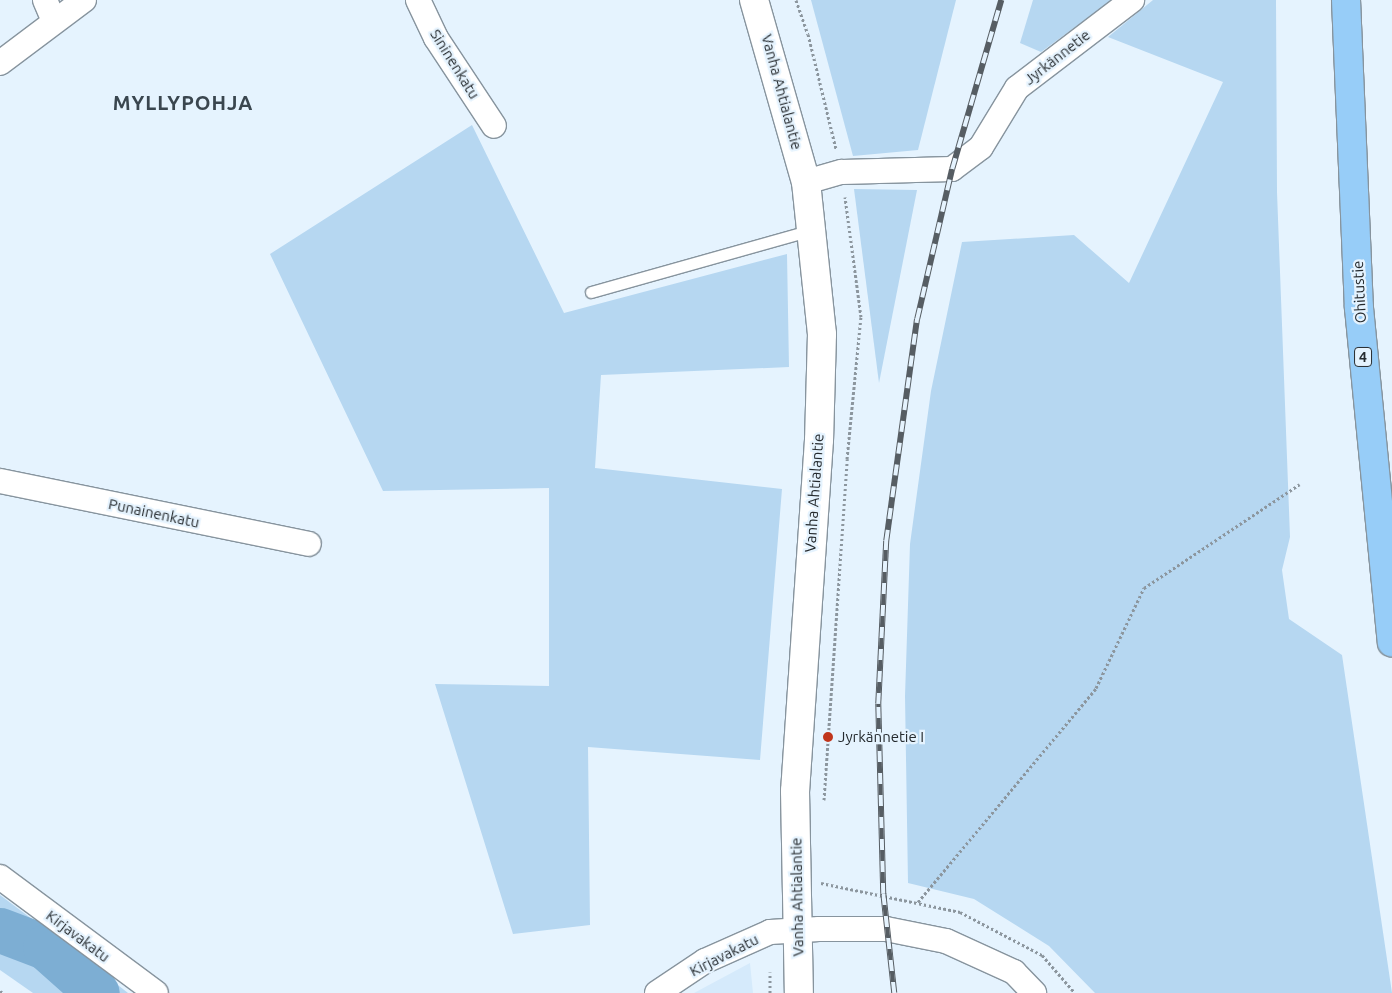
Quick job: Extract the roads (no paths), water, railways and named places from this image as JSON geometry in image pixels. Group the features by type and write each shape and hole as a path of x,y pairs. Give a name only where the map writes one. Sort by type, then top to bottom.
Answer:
{"highway":[{"name":"Ohitustie","path":"1346,0 1359,308 1392,642"}],"street":[{"path":"0,63 50,11 84,0"},
{"name":"Sininenkatu","path":"418,0 436,38 494,126"},
{"name":"Vanha Ahtialantie","path":"754,0 806,182 822,334 819,440 795,790 799,993"},
{"name":"Jyrkännetie","path":"806,182 842,172 952,169 981,147 1017,88 1132,0"},
{"name":"Punainenkatu","path":"0,481 309,544"},
{"name":"Kirjavakatu","path":"0,877 156,993"},
{"name":"Kirjavakatu","path":"657,993 705,961 770,932 886,929 946,941 1014,972 1034,993"}],"lane":[{"path":"590,292 812,230"}],"waterway":[{"path":"0,930 45,947 97,993"}],"railway":[{"path":"894,993 883,894 878,704 886,541 917,319 952,169 1001,0"}],"place":[{"name":"Jyrkännetie I","path":"828,737"}],"district":[{"name":"MYLLYPOHJA","path":"183,102"}]}
